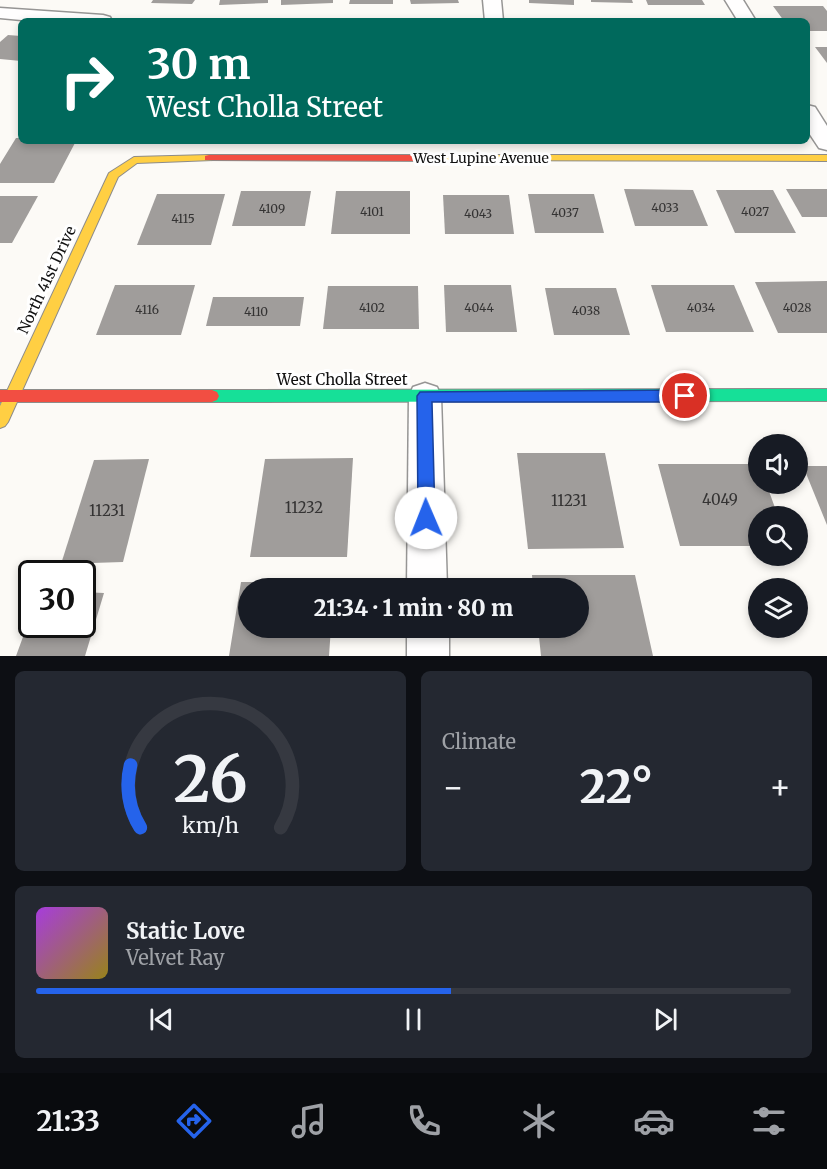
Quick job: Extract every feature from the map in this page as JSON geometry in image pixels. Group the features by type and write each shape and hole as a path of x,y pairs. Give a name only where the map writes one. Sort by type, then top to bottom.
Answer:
{"street":[{"path":"492,0 494,18"},
{"path":"734,0 745,18"},
{"path":"0,13 65,18"},
{"path":"810,117 827,143"},
{"name":"West Lupine Avenue","path":"134,160 172,158 827,158"},
{"name":"North 41st Drive","path":"0,422 6,396 113,175 134,160"},
{"name":"West Cholla Street","path":"6,396 827,395"},
{"path":"425,396 427,578"},
{"path":"428,638 428,656"}],"building":[{"path":"153,0 195,0 192,4 151,3"},
{"path":"220,0 268,0 268,3 219,5"},
{"path":"281,0 333,0 333,3 281,5"},
{"path":"350,0 393,0 393,4 349,4"},
{"path":"410,0 458,0 459,3 411,4"},
{"path":"529,0 574,0 574,5 529,3"},
{"path":"591,0 632,0 633,3 591,2"},
{"path":"646,0 702,0 705,5 648,5"},
{"path":"773,6 823,6 827,11 827,31 810,31 810,18 782,18"},
{"path":"8,35 18,36 18,61 0,59 0,42"},
{"path":"815,47 827,47 827,63"},
{"path":"16,138 18,138 18,144 74,144 54,183 0,183 0,164"},
{"path":"624,189 693,190 708,226 635,226"},
{"path":"786,189 827,189 827,217 802,217"},
{"path":"716,190 773,190 796,233 735,233"},
{"path":"241,191 311,191 305,226 232,226"},
{"path":"336,191 410,191 410,234 331,234"},
{"path":"157,194 225,194 211,245 137,245"},
{"path":"528,194 594,194 604,233 535,233"},
{"path":"443,195 509,195 514,234 445,234"},
{"path":"0,196 38,196 12,243 0,243"},
{"path":"827,281 827,333 778,333 755,282"},
{"path":"115,285 195,285 181,335 96,335"},
{"path":"444,285 511,285 517,332 446,332"},
{"path":"651,285 734,285 754,332 666,332"},
{"path":"328,286 418,286 419,329 323,329"},
{"path":"545,288 616,288 630,335 554,335"},
{"path":"213,297 304,297 300,326 206,326"},
{"path":"517,453 605,453 624,548 528,549"},
{"path":"353,458 347,557 250,557 265,459"},
{"path":"149,459 123,562 62,560 94,460"},
{"path":"658,464 748,464 748,494 770,494 774,506 748,506 748,546 680,546"},
{"path":"808,466 827,466 827,525 808,478"},
{"path":"532,575 635,575 653,656 541,656 539,638 589,638 589,578 532,578"},
{"path":"96,593 104,593 96,620"},
{"path":"238,600 238,638 330,638 329,656 229,656"},
{"path":"23,638 90,638 85,656 16,656"}],"traffic: fast":[{"path":"212,396 827,395"}],"traffic: slow":[{"path":"0,422 113,175 134,160 209,158"},
{"path":"436,158 827,158"}],"traffic: jam":[{"path":"209,158 436,158"},
{"path":"0,396 212,396"}],"route":[{"path":"426,518 425,396 685,396"}]}
